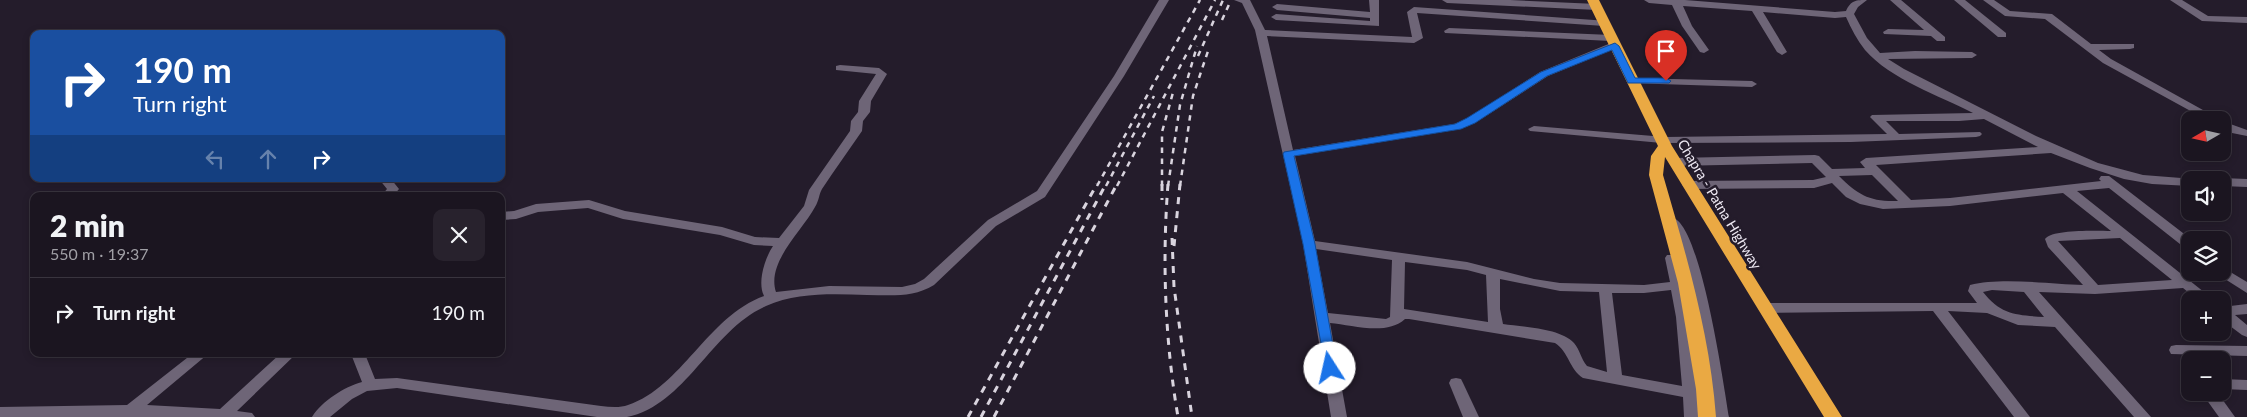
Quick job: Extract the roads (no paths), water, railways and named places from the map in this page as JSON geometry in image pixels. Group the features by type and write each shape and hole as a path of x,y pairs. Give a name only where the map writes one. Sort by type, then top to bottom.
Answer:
{"highway":[{"name":"Chapra - Patna Highway","path":"1595,4 1663,142 1833,417"},
{"path":"1663,142 1658,156 1656,175 1695,330 1708,417"}],"street":[{"path":"320,417 344,396 370,384 397,383 601,412 629,414 648,403 661,392 736,317 749,308 772,298 828,292 902,291 919,288 929,282 992,223 1036,199 1041,194 1089,124 1164,0"},
{"path":"1239,0 1246,1 1261,33 1309,244 1339,417"},
{"path":"1374,0 1376,38"},
{"path":"1447,0 1595,4"},
{"path":"1649,0 1835,15 1849,13 1862,0"},
{"path":"1888,32 1937,36 1895,0"},
{"path":"1959,0 2002,35"},
{"path":"1988,0 2010,14 2046,15 2116,67 2156,86 2199,111"},
{"path":"2175,0 2206,19 2247,20"},
{"path":"1676,2 1687,26 1704,50"},
{"path":"1756,9 1782,52"},
{"path":"1261,33 1417,39 1412,12 1415,10 1604,23"},
{"path":"1277,12 1375,19"},
{"path":"1849,13 1861,39 1878,56 1914,78 1986,115 2055,149 2115,173 2138,178 2181,181"},
{"path":"1449,31 1613,42"},
{"path":"1288,154 1457,127 1471,121 1544,74 1613,42"},
{"path":"2087,47 2130,46"},
{"path":"1878,56 1924,54 1972,55"},
{"path":"772,298 768,290 768,279 776,250 810,206 815,190 856,131 858,120 864,112 864,101 882,74 879,71 840,68"},
{"path":"1632,80 1752,84"},
{"path":"1896,137 1876,117 1953,118 1986,115"},
{"path":"2231,128 2247,133"},
{"path":"1534,129 1663,142 1976,134"},
{"path":"1909,205 1866,162 2055,149"},
{"path":"1675,162 1813,158 1850,194 1864,201 1883,204 1909,205 2111,184"},
{"path":"2086,162 2181,239"},
{"path":"1688,185 1814,184 1832,175 1874,171"},
{"path":"387,182 393,189 390,192"},
{"path":"2231,182 2247,182"},
{"path":"2066,189 2196,291"},
{"path":"505,216 516,215 536,208 589,204 623,215 722,231 747,240 782,242"},
{"path":"1664,206 1667,237 1683,317 1692,417"},
{"path":"1664,206 1682,238 1695,282 1708,336 1721,417"},
{"path":"2095,290 2053,244 2051,239 2123,234"},
{"path":"1309,244 1467,266 1544,285 1644,289 1678,285"},
{"path":"1397,318 1399,258"},
{"path":"1493,272 1493,309 1496,327"},
{"path":"2231,277 2247,289"},
{"path":"1989,309 1975,291 1975,288 1992,286 2029,289 2095,290 2186,283"},
{"path":"1605,288 1616,380"},
{"path":"2029,289 2143,417"},
{"path":"1937,306 2022,417"},
{"path":"1764,308 1967,306 1989,309 2018,320 2058,323"},
{"path":"2231,311 2247,308"},
{"path":"1322,317 1386,324 1401,314 1409,314 1560,339 1573,350 1578,366 1583,372 1616,380 1691,393"},
{"path":"2231,319 2247,332"},
{"path":"2176,350 2247,351"},
{"path":"120,413 197,357"},
{"path":"223,415 286,357"},
{"path":"359,357 370,384"},
{"path":"1456,383 1471,417"},
{"path":"2231,386 2245,388"},
{"path":"2215,401 2227,417"},
{"path":"0,413 54,410 248,417"}],"railway":[{"path":"1097,186 1200,0"},
{"path":"1117,186 1215,0"},
{"path":"1198,56 1223,0"},
{"path":"1222,20 1231,0"},
{"path":"1168,186 1180,105 1197,46"},
{"path":"1180,186 1193,96 1209,48"},
{"path":"1162,200 1162,132 1174,89"},
{"path":"1106,186 1154,96"},
{"path":"968,417 1097,184"},
{"path":"981,417 1106,184"},
{"path":"994,417 1117,184"},
{"path":"1168,184 1165,242 1166,301 1170,359 1178,417"},
{"path":"1174,246 1180,184"},
{"path":"1172,238 1174,287 1192,417"}]}
